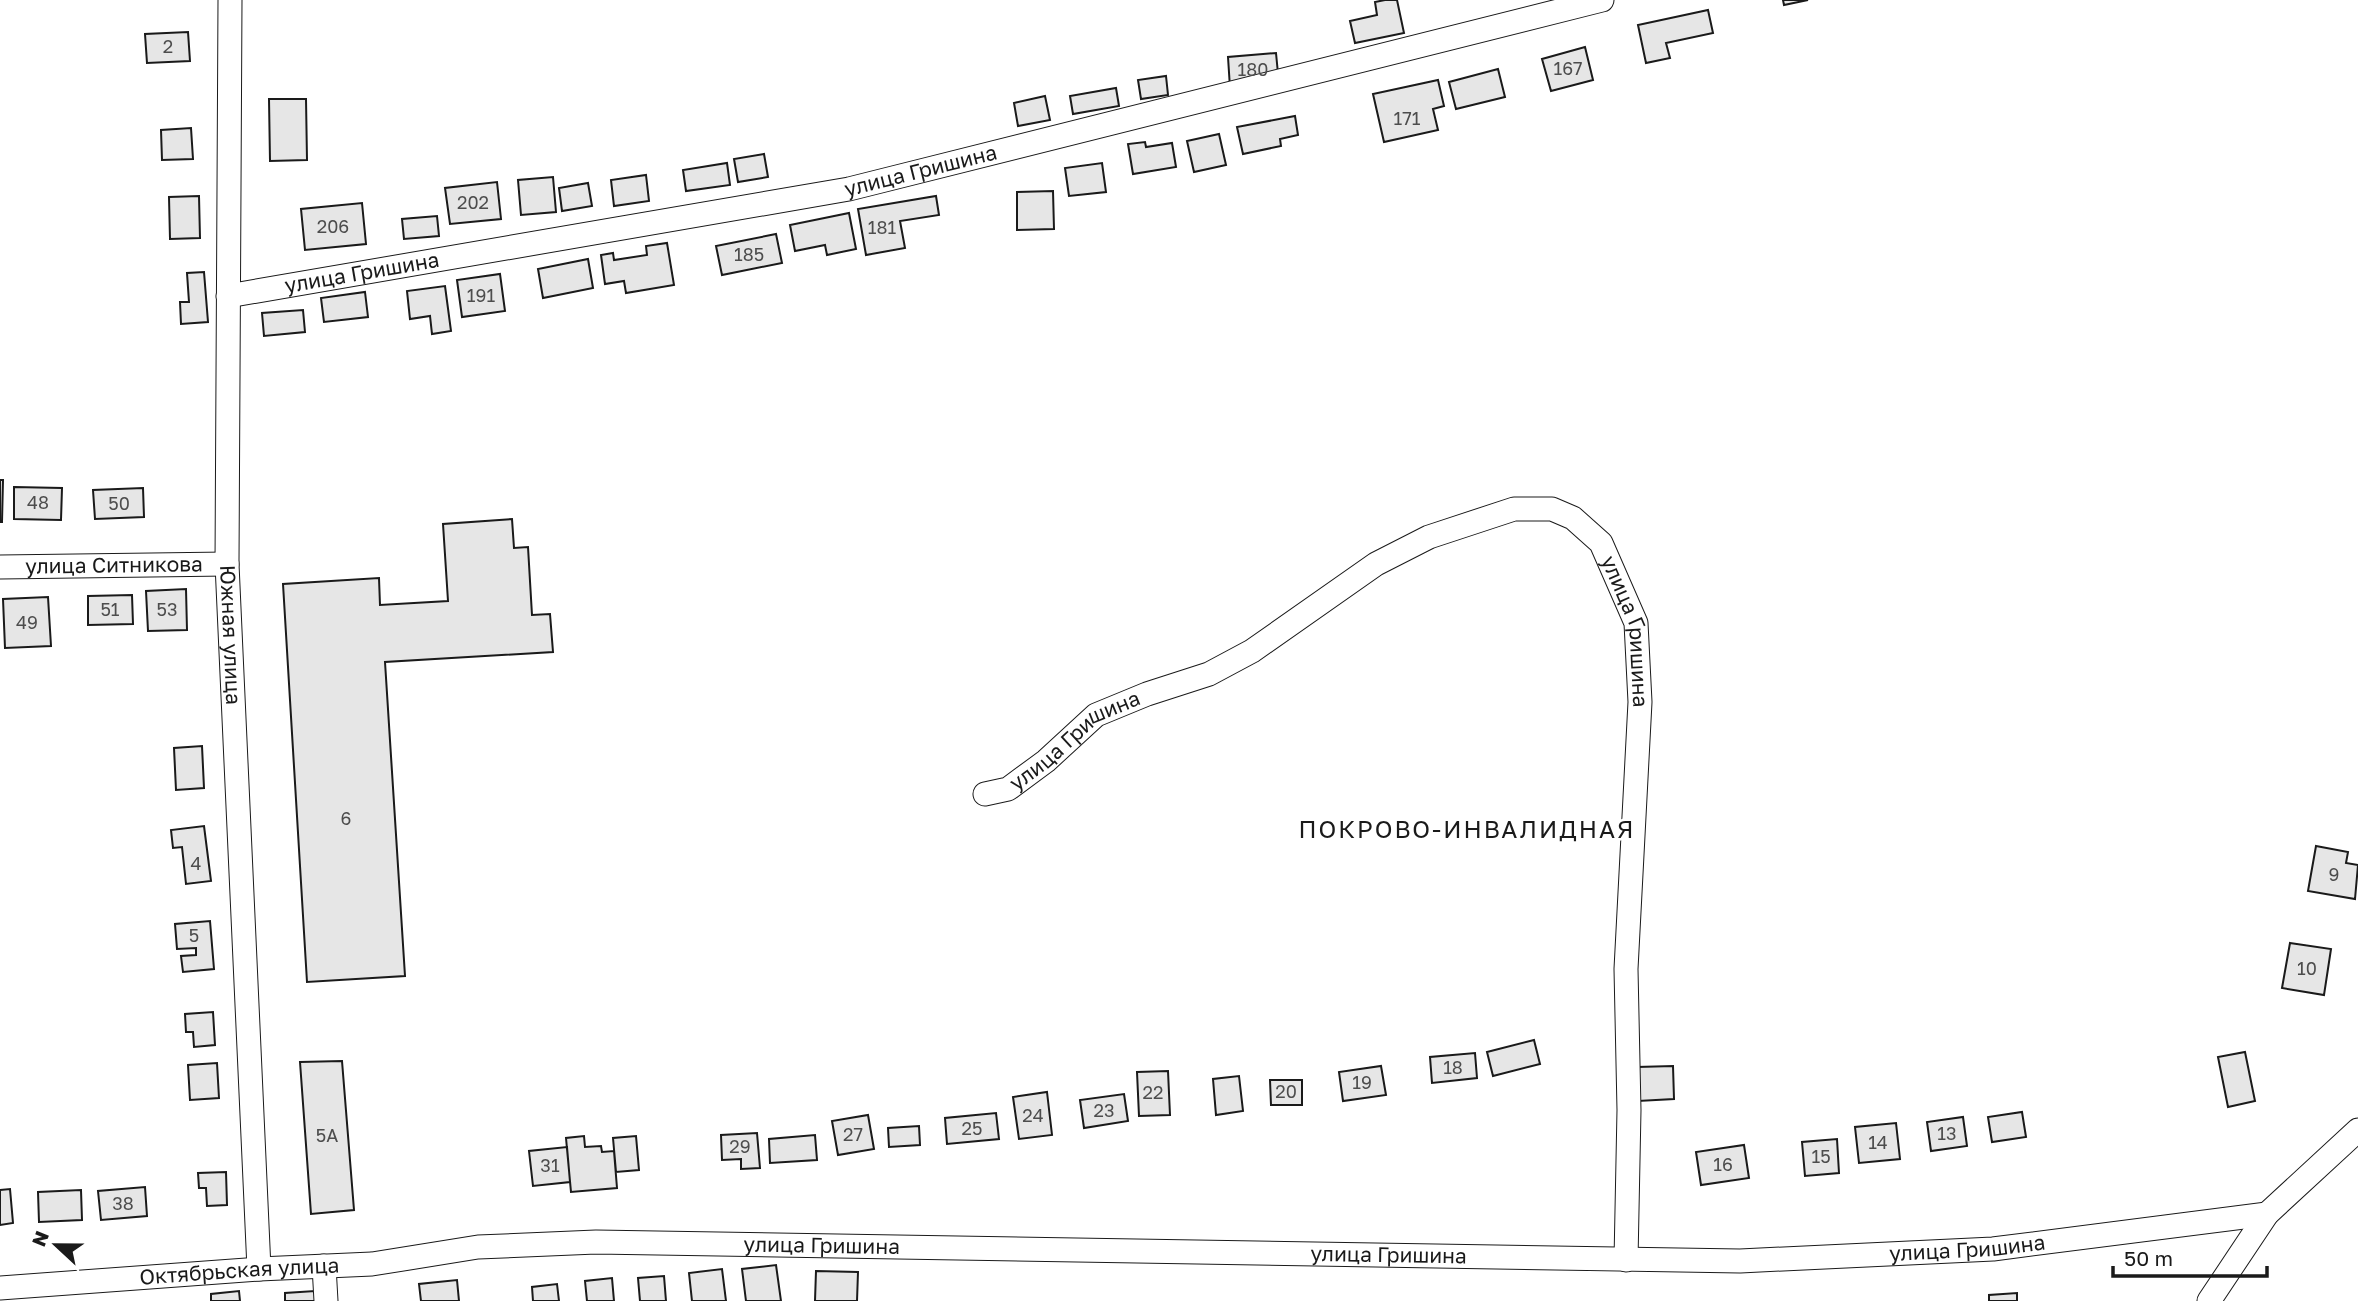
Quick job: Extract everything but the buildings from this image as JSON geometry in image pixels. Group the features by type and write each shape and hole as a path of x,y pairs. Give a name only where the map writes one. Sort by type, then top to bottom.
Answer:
{"street":[{"name":"Южная улица","path":"230,0 227,564 259,1269"},
{"name":"улица Гришина","path":"228,296 849,190 1510,21 1602,0"},
{"name":"улица Гришина","path":"985,794 1008,789 1046,761 1096,715 1147,694 1209,674 1252,651 1376,564 1429,537 1514,509 1552,509 1573,519 1601,543 1636,623 1640,702 1626,969 1629,1110 1626,1259"},
{"name":"улица Ситникова","path":"0,567 227,564"},
{"path":"2209,1301 2267,1214 2358,1130"},
{"name":"улица Гришина","path":"478,1247 596,1242 1740,1261 1993,1249 2267,1214"},
{"name":"Октябрьская улица","path":"0,1288 259,1269 372,1264 478,1247"},
{"path":"324,1266 326,1301"}],"district":[{"name":"ПОКРОВО-ИНВАЛИДНАЯ","path":"1467,830"}]}
